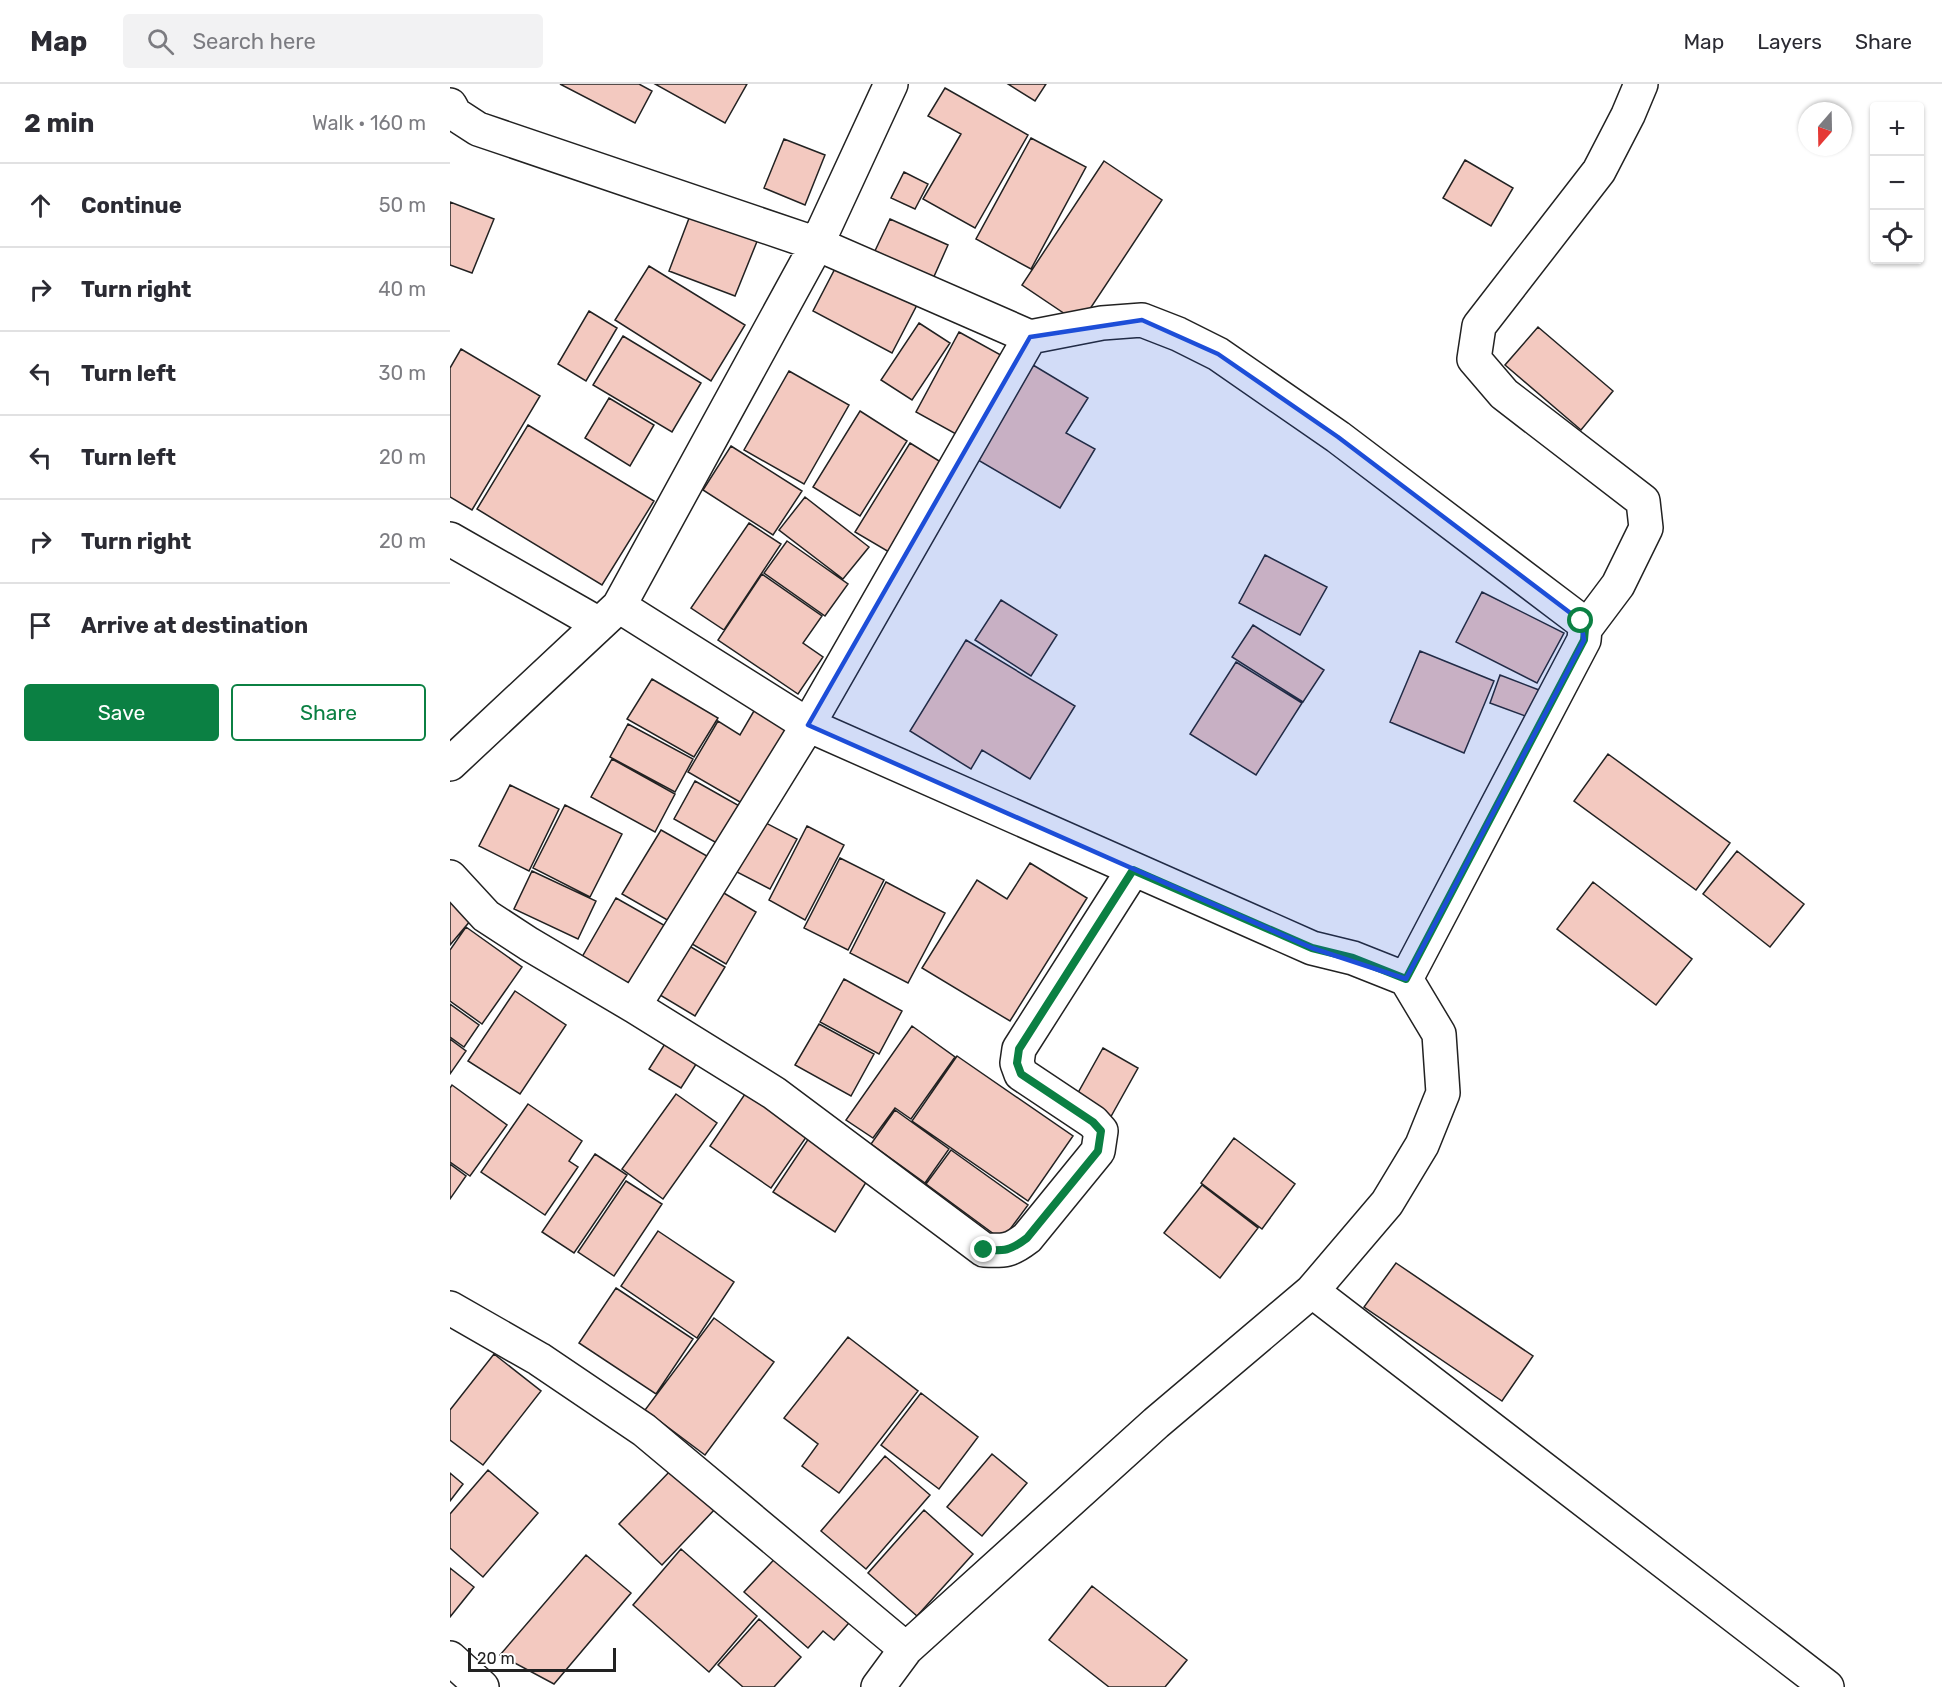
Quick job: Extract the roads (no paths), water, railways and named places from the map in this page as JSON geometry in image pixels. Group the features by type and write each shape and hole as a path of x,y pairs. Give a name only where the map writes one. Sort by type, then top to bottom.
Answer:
{"street":[{"path":"450,764 609,615 817,244 891,84"},
{"path":"1406,979 1584,640 1585,629 1618,585 1646,528 1643,501 1504,394 1473,359 1479,326 1599,171 1641,84"},
{"path":"450,105 455,114 478,129 817,244 1030,337 1092,324 1142,320 1178,334 1218,354 1357,451 1570,612 1581,621 1585,629"},
{"path":"634,1006 808,725 1030,337"},
{"path":"450,538 609,615 808,725 1312,948 1353,958 1406,979 1439,1034 1443,1093 1422,1145 1387,1203 1312,1291 1147,1431 906,1649 878,1687"},
{"path":"450,877 486,916 774,1093 984,1250 1003,1251 1013,1249 1027,1238 1098,1151 1101,1131 1093,1122 1021,1074 1017,1063 1019,1049 1133,870"},
{"path":"1312,1291 1827,1687"},
{"path":"450,1308 539,1359 644,1430 906,1649"},
{"path":"450,1658 482,1687"}]}
